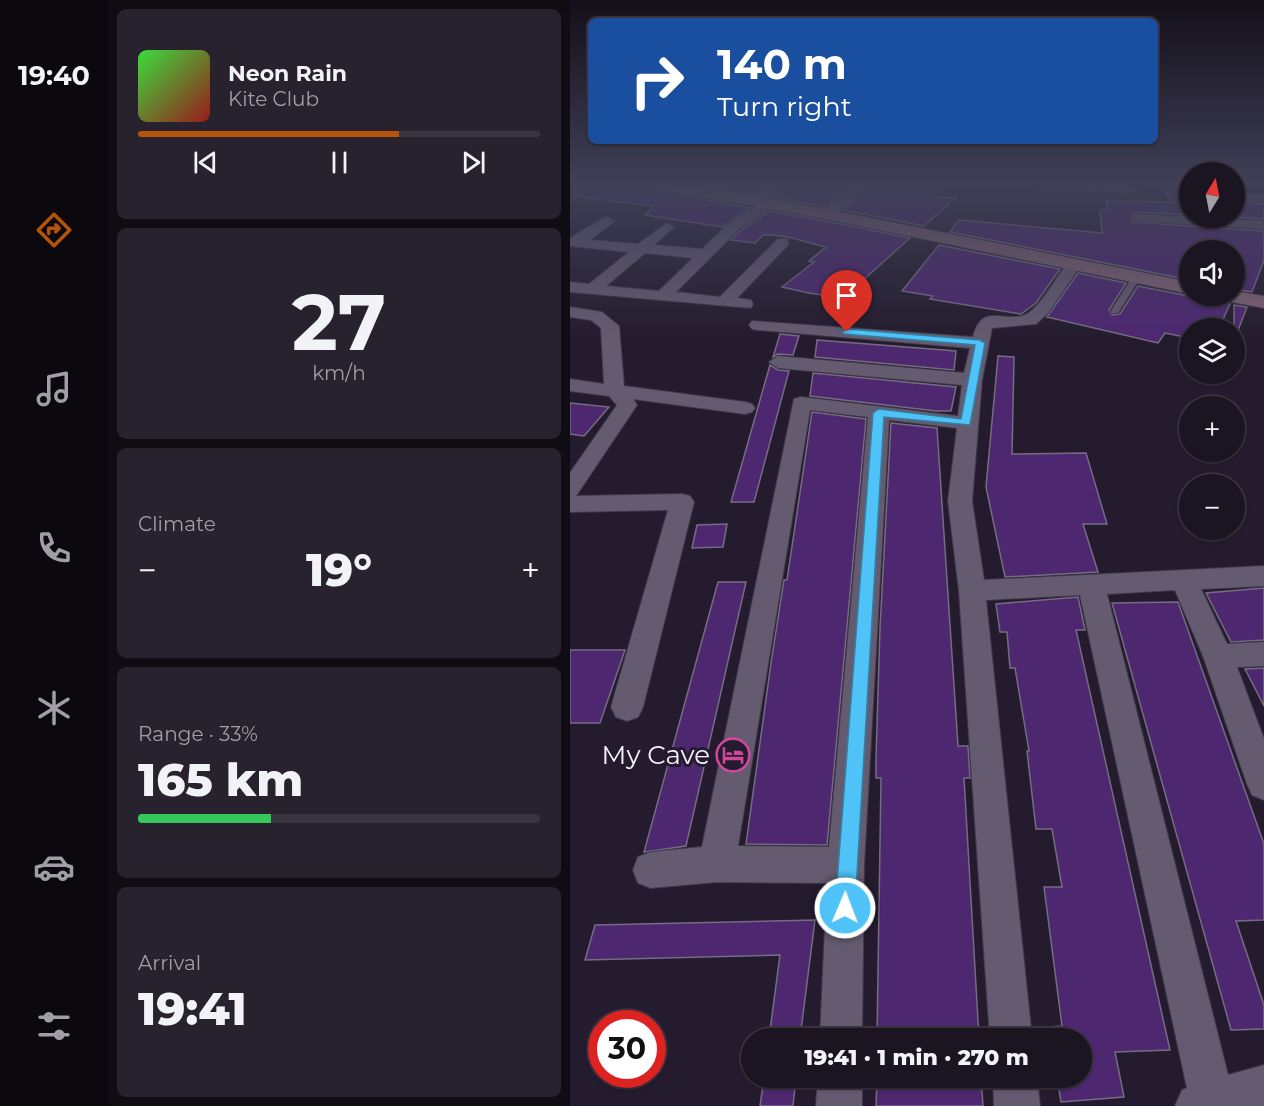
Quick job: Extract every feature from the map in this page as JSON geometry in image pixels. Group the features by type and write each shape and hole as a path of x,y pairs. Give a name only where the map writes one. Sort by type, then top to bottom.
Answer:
{"main road":[{"path":"932,236 1179,286"},
{"path":"1245,299 1264,302"}],"street":[{"path":"593,289 656,236"},
{"path":"663,296 723,236"},
{"path":"725,301 783,242"},
{"path":"570,259 580,243 703,254"},
{"path":"1010,1028 972,591 960,501 966,423 972,380 984,326 991,321 1030,320 1042,309 1073,265"},
{"path":"570,287 745,304"},
{"path":"570,312 596,316 610,327 614,390 627,405 626,410 572,482"},
{"path":"758,325 980,343"},
{"path":"778,362 972,380"},
{"path":"570,385 745,408"},
{"path":"717,864 795,395 879,413 966,423"},
{"path":"841,1028 846,865 879,413"},
{"path":"570,504 682,502 627,707"},
{"path":"972,591 1264,576"},
{"path":"1184,581 1218,656 1262,774"},
{"path":"1091,584 1205,1103 1264,1087"},
{"path":"1218,656 1264,654"},
{"path":"651,870 717,864 846,865"},
{"path":"839,1106 840,1088"},
{"path":"1016,1088 1017,1106"}],"lane":[{"path":"1115,311 1136,278"}],"building":[{"path":"735,236 762,236 755,243 731,240"},
{"path":"776,236 898,236 910,238 851,291 837,288 829,296 782,287 814,262 809,261 826,247"},
{"path":"968,236 1264,236 1264,260 1252,292 1245,291 1245,240 1179,240 1179,278"},
{"path":"939,245 1060,269 1036,303 1021,314 930,299 933,296 902,291"},
{"path":"1078,273 1126,283 1109,310 1112,315 1120,314 1138,286 1179,294 1179,306 1229,306 1224,318 1179,318 1179,336 1165,333 1158,343 1047,317"},
{"path":"1234,306 1247,307 1243,318 1234,318"},
{"path":"780,334 799,336 793,355 778,354 773,357"},
{"path":"817,340 956,351 954,370 815,357"},
{"path":"998,356 1014,357 1012,454 1086,453 1107,524 1083,524 1098,572 1005,577 986,487"},
{"path":"770,365 778,370 789,371 754,502 731,502"},
{"path":"813,373 956,387 951,411 936,411 810,396"},
{"path":"570,403 609,407 584,436 570,434"},
{"path":"812,412 866,419 827,845 746,844 771,663 784,580 787,580"},
{"path":"891,423 937,428 958,746 968,746 970,778 964,778 978,1028 877,1028 881,778 876,778 876,758 880,628"},
{"path":"727,524 723,547 692,548 697,525"},
{"path":"718,582 746,582 686,846 644,852"},
{"path":"1264,588 1264,640 1231,642 1206,593"},
{"path":"1078,597 1085,630 1076,630 1170,1050 1115,1052 1124,1097 1061,1102 1059,1088 1092,1088 1092,1028 1049,1028 1062,1026 1044,887 1062,887 1052,829 1036,829 1027,751 1029,751 1015,668 1010,668 1007,632 1000,632 996,604"},
{"path":"1178,602 1264,844 1264,920 1236,921 1264,1005 1264,1029 1231,1030 1112,603"},
{"path":"570,650 625,650 600,723 570,723"},
{"path":"1264,668 1264,706 1245,669"},
{"path":"815,920 801,1028 770,1028 780,955 585,960 595,925"},
{"path":"762,1088 795,1088 793,1106 760,1106"},
{"path":"877,1088 982,1088 983,1106 876,1106"}],"place":[{"name":"My Cave","path":"733,755"}],"route":[{"path":"845,908 846,865 879,413 966,423 980,343 847,332"}]}
